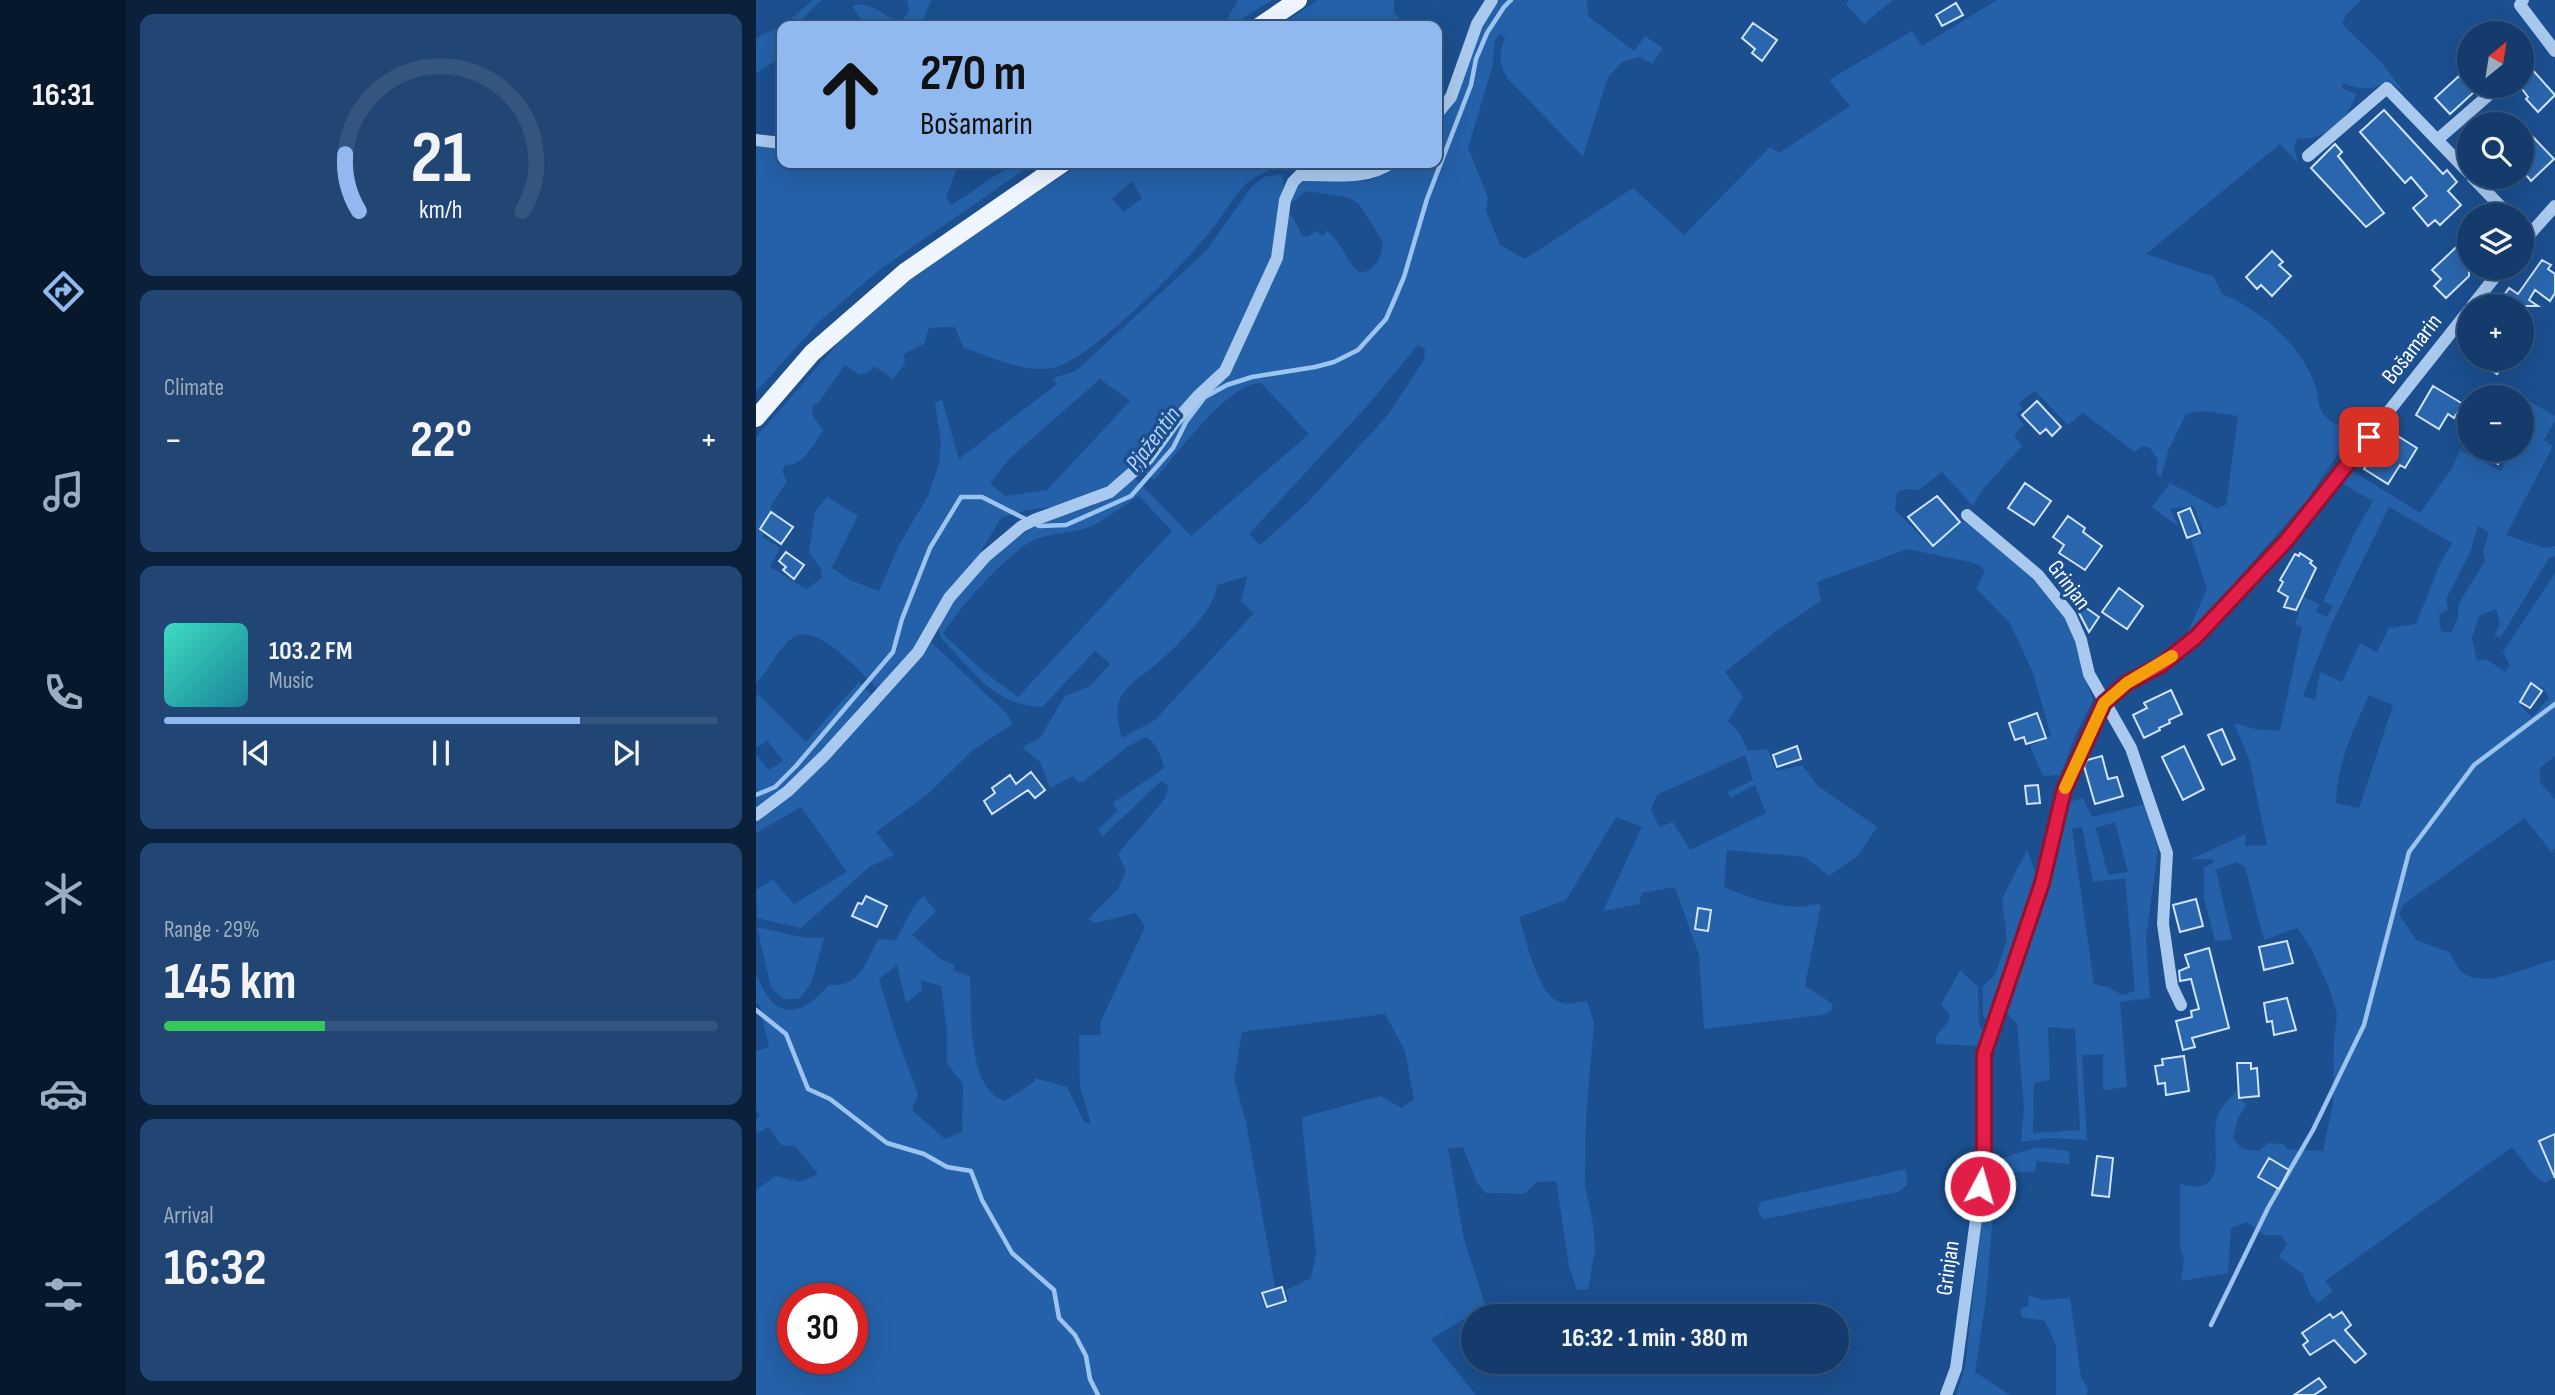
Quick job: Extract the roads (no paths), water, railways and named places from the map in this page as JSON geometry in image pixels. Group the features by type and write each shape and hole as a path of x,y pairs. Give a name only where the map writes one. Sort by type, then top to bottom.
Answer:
{"main road":[{"path":"1267,21 1298,0"},
{"path":"756,418 812,353 905,272 1056,168"}],"street":[{"path":"1442,108 1451,97 1478,24 1492,0"},
{"path":"2523,0 2520,5 2555,51"},
{"path":"2308,156 2387,88 2457,161"},
{"path":"2437,140 2485,98"},
{"path":"756,140 777,142"},
{"path":"756,816 788,791 825,755 918,652 949,598 985,557 1022,526 1110,492 1148,459 1174,423 1225,371 1277,258 1284,200 1293,182 1300,175 1359,174 1384,168"},
{"path":"2484,189 2498,203"},
{"path":"2534,226 2555,206"},
{"name":"Bošamarin","path":"2482,294 2493,280"},
{"name":"Bošamarin","path":"2196,637 2286,541 2457,325"},
{"name":"Grinjan","path":"1968,515 2038,575 2070,615 2081,639 2089,674 2132,748 2166,853 2163,923 2172,986 2181,1005"},
{"name":"Grinjan","path":"1946,1395 1956,1368 1984,1160 1984,1054 2042,883 2064,790 2104,703 2127,683 2161,665 2196,637"}],"waterway":[{"name":"Pjažentin","path":"1442,160 1471,85 1476,59 1487,33 1511,0"},
{"name":"Pjažentin","path":"756,795 775,787 796,766 893,652 902,619 930,548 961,497 982,497 1039,526 1066,525 1131,496 1173,448 1186,422 1205,397 1227,385 1252,377 1315,367 1334,362 1358,350 1386,319 1404,277 1439,168"},
{"path":"2211,1325 2268,1208 2313,1130 2364,1025 2409,852 2474,765 2555,704"},
{"path":"756,1010 786,1034 808,1089 830,1099 887,1143 924,1154 947,1167 971,1171 982,1200 1012,1253 1054,1290 1059,1318 1075,1335 1086,1356 1090,1379 1098,1395"}]}
